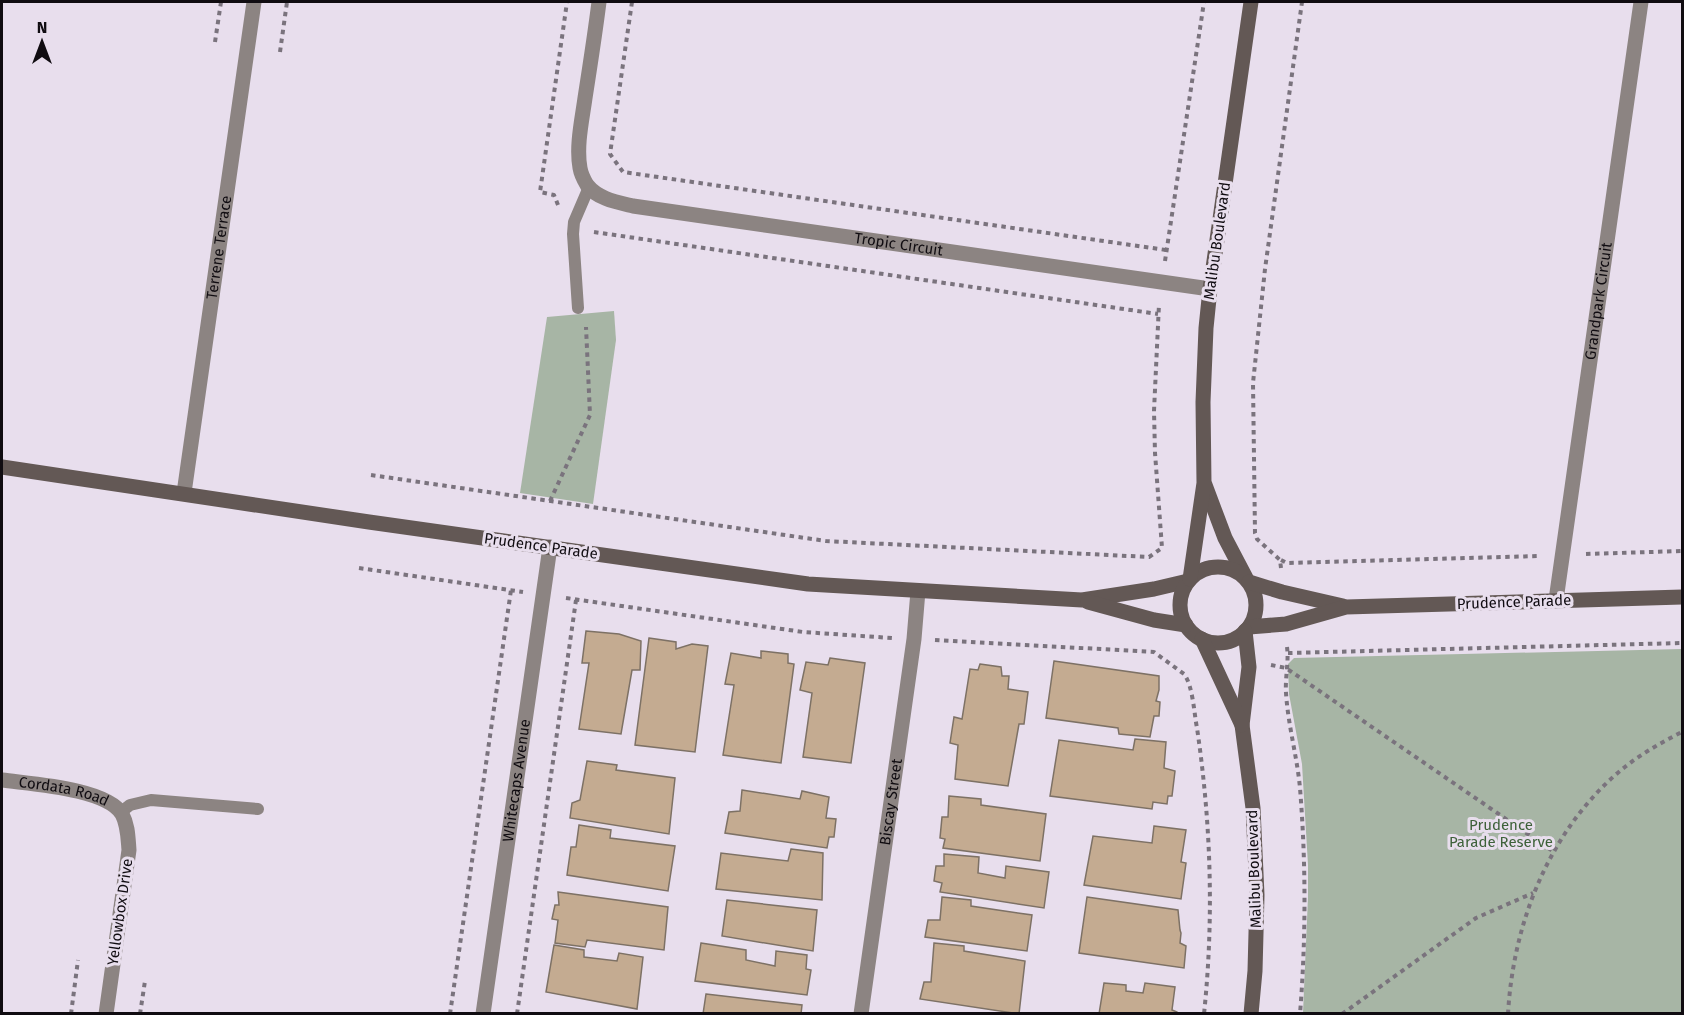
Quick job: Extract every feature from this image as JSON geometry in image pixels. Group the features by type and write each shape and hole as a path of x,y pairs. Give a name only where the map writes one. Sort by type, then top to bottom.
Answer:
{"street":[{"name":"Terrene Terrace","path":"184,493 254,2"},
{"path":"589,187 580,168 579,152 599,2"},
{"name":"Malibu Boulevard","path":"1189,580 1204,483 1203,402 1210,289 1251,2"},
{"name":"Grandpark Circuit","path":"1556,600 1641,2"},
{"name":"Tropic Circuit","path":"589,187 611,201 633,206 1210,289"},
{"name":"Prudence Parade","path":"2,466 369,522 808,584 1082,600 1154,589 1189,580"},
{"name":"Malibu Boulevard","path":"1204,483 1225,538 1248,580"},
{"name":"Whitecaps Avenue","path":"483,1014 550,547"},
{"path":"1212,567 1225,567 1237,571 1248,580 1255,592 1257,604 1255,616 1247,629 1236,638 1225,642 1202,639 1193,633 1186,625 1180,603 1182,592 1189,580 1200,571 1212,567"},
{"name":"Prudence Parade","path":"1248,580 1282,592 1346,607"},
{"name":"Biscay Street","path":"861,1014 914,639 918,591"},
{"name":"Prudence Parade","path":"1247,629 1286,624 1346,607 1683,597"},
{"name":"Prudence Parade","path":"1082,600 1154,620 1186,625"},
{"name":"Malibu Boulevard","path":"1247,629 1249,667 1242,725 1253,808 1257,916 1251,1014"},
{"name":"Malibu Boulevard","path":"1202,639 1242,725"},
{"name":"Cordata Road","path":"2,780 86,792 105,800 121,812"},
{"name":"Yellowbox Drive","path":"106,1014 129,850 128,831 121,812"}],"lane":[{"path":"578,308 574,222 589,187"},
{"path":"121,812 130,805 151,800 258,809"}],"path":[{"path":"215,42 220,2"},
{"path":"280,52 287,2"},
{"path":"632,2 610,154 623,172 1166,250"},
{"path":"371,476 826,541 1149,557 1162,548 1154,411 1158,314 1204,2"},
{"path":"1302,2 1265,269 1253,383 1257,539 1280,560 1287,563 1683,551"},
{"path":"550,501 590,415 585,312 578,308"},
{"path":"1280,560 1282,592"},
{"path":"450,1014 512,590"},
{"path":"517,1014 576,600"},
{"path":"1286,624 1288,653 1286,694 1296,757 1304,840 1304,931 1300,1014"},
{"path":"1288,653 1683,644"},
{"path":"1249,667 1268,665 1286,668 1554,852"},
{"path":"1188,679 1218,674"},
{"path":"1508,1014 1511,977 1522,927 1533,893 1554,852 1588,801 1615,775 1662,742 1683,732"},
{"path":"1342,1014 1476,918 1533,893"},
{"path":"71,1014 78,960"},
{"path":"140,1014 145,981"}],"green space":[{"path":"614,311 616,340 593,504 520,493 547,317"},
{"name":"Prudence Parade Reserve","path":"1682,649 1682,1013 1303,1013 1308,865 1302,764 1289,694 1288,664 1294,658"}],"building":[{"path":"586,631 619,634 641,641 640,670 632,670 621,734 579,729 589,663 582,663"},
{"path":"649,638 676,642 676,649 692,644 708,646 695,752 635,745"},
{"path":"761,651 788,654 788,663 794,664 781,763 723,755 734,685 725,684 731,653 761,658"},
{"path":"830,658 865,663 851,763 803,757 812,693 800,690 806,662 828,665"},
{"path":"1054,661 1159,676 1156,701 1160,702 1159,716 1154,716 1150,737 1119,734 1118,728 1046,718"},
{"path":"980,664 1001,667 1002,676 1009,676 1008,689 1028,692 1024,724 1019,724 1008,786 955,779 958,745 950,743 954,717 962,719 970,669 978,670"},
{"path":"1135,739 1166,742 1164,768 1175,771 1172,796 1168,796 1167,804 1153,802 1152,809 1050,796 1059,740 1133,750"},
{"path":"587,761 617,765 616,770 675,778 669,834 570,818 572,803 580,800"},
{"path":"742,790 800,799 802,791 829,797 826,818 836,819 834,837 829,837 827,848 725,833 729,812 740,811"},
{"path":"949,796 981,799 981,805 1046,814 1040,861 943,848 945,839 940,838 942,817 948,817"},
{"path":"579,825 611,830 610,838 675,846 668,891 567,875 571,847 576,847"},
{"path":"1154,826 1186,830 1181,862 1186,863 1181,899 1084,885 1093,836 1152,843"},
{"path":"791,849 823,853 822,900 716,889 721,853 788,861"},
{"path":"944,854 979,857 978,873 1005,878 1006,866 1049,872 1044,908 940,892 942,883 934,881 936,866 944,866"},
{"path":"558,892 668,907 664,950 587,940 585,947 555,943 558,920 552,919 555,905 559,905"},
{"path":"942,897 971,900 971,906 1032,915 1027,951 925,937 928,920 940,920"},
{"path":"1087,897 1178,910 1180,943 1186,946 1184,968 1079,953"},
{"path":"727,900 817,910 813,951 722,936"},
{"path":"701,943 746,950 746,960 775,966 776,951 807,955 806,969 811,970 807,995 695,981"},
{"path":"934,943 964,946 964,951 1025,961 1019,1014 920,999 924,982 931,982"},
{"path":"554,945 584,950 584,957 617,961 619,953 643,957 637,1009 546,992"},
{"path":"1104,983 1126,985 1126,991 1143,993 1145,983 1175,987 1172,1010 1177,1014 1099,1014"},
{"path":"706,994 802,1005 801,1014 703,1014"}]}
